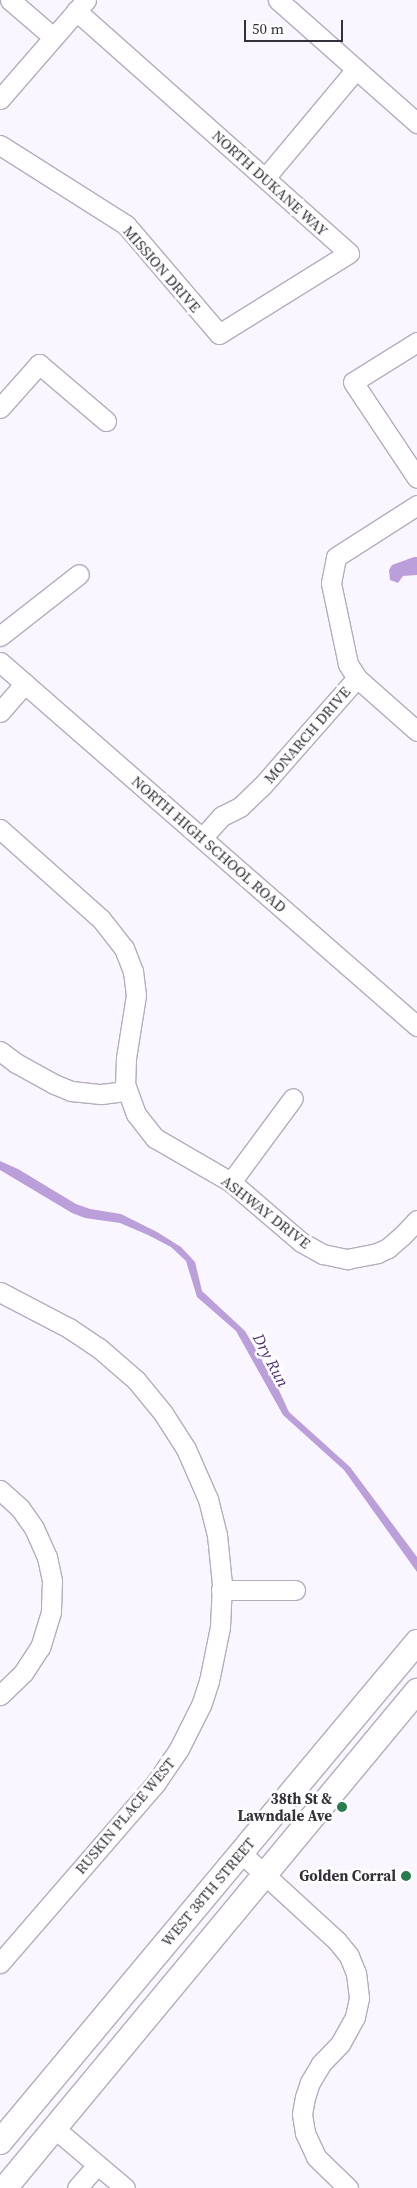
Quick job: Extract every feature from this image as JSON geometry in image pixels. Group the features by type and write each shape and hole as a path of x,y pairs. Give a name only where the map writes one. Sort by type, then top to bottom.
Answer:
{"main road":[{"name":"WEST 38TH STREET","path":"0,2142 417,1642"},
{"path":"4,2188 417,1692"}],"street":[{"path":"10,0 53,38"},
{"path":"278,0 417,123"},
{"path":"0,99 81,5"},
{"name":"NORTH DUKANE WAY","path":"81,5 265,178 349,253 219,334"},
{"path":"265,178 356,70"},
{"name":"MISSION DRIVE","path":"0,145 126,225 219,334"},
{"path":"417,342 353,382 417,478"},
{"path":"0,408 39,364 106,421"},
{"name":"MONARCH DRIVE","path":"202,838 222,816 240,807 262,786 356,678 348,664 331,583 336,558 417,505"},
{"path":"0,636 80,574"},
{"name":"NORTH HIGH SCHOOL ROAD","path":"0,662 202,838 414,1016"},
{"path":"356,678 417,730"},
{"path":"0,712 25,684"},
{"name":"ASHWAY DRIVE","path":"0,829 101,919 124,948 133,971 136,995 125,1068 127,1092 139,1120 155,1138 231,1182 301,1242 317,1252 335,1257 359,1257 382,1250 402,1236 417,1220"},
{"path":"0,1051 25,1068 71,1091 100,1094 127,1092"},
{"path":"231,1182 293,1098"},
{"name":"RUSKIN PLACE WEST","path":"0,1292 69,1328 99,1348 132,1376 160,1408 186,1449 208,1499 219,1547 222,1590 220,1627 209,1681 188,1733 173,1760 155,1784 0,1963"},
{"path":"0,1490 20,1508 37,1534 47,1557 52,1587 50,1612 40,1647 18,1678 0,1695"},
{"path":"222,1590 295,1590"},
{"path":"241,1853 337,1941 348,1956 356,1974 358,1998 355,2017 340,2044 313,2077 304,2097 302,2114 305,2133 316,2157 348,2188"},
{"path":"54,2128 125,2188"},
{"path":"77,2188 96,2165"}],"shaded area":[{"path":"417,557 417,575 403,576 398,583 390,580 389,570 392,565"},
{"name":"Dry Run","path":"0,1161 18,1169 76,1204 90,1209 121,1214 157,1232 181,1247 195,1262 202,1291 245,1331 276,1384 289,1412 350,1467 417,1557 417,1572 344,1470 283,1415 236,1331 197,1297 186,1261 171,1247 120,1223 85,1218 72,1213 0,1170"}],"place":[{"name":"38th St & Lawndale Ave","path":"342,1807"},
{"name":"Golden Corral","path":"406,1876"}]}
